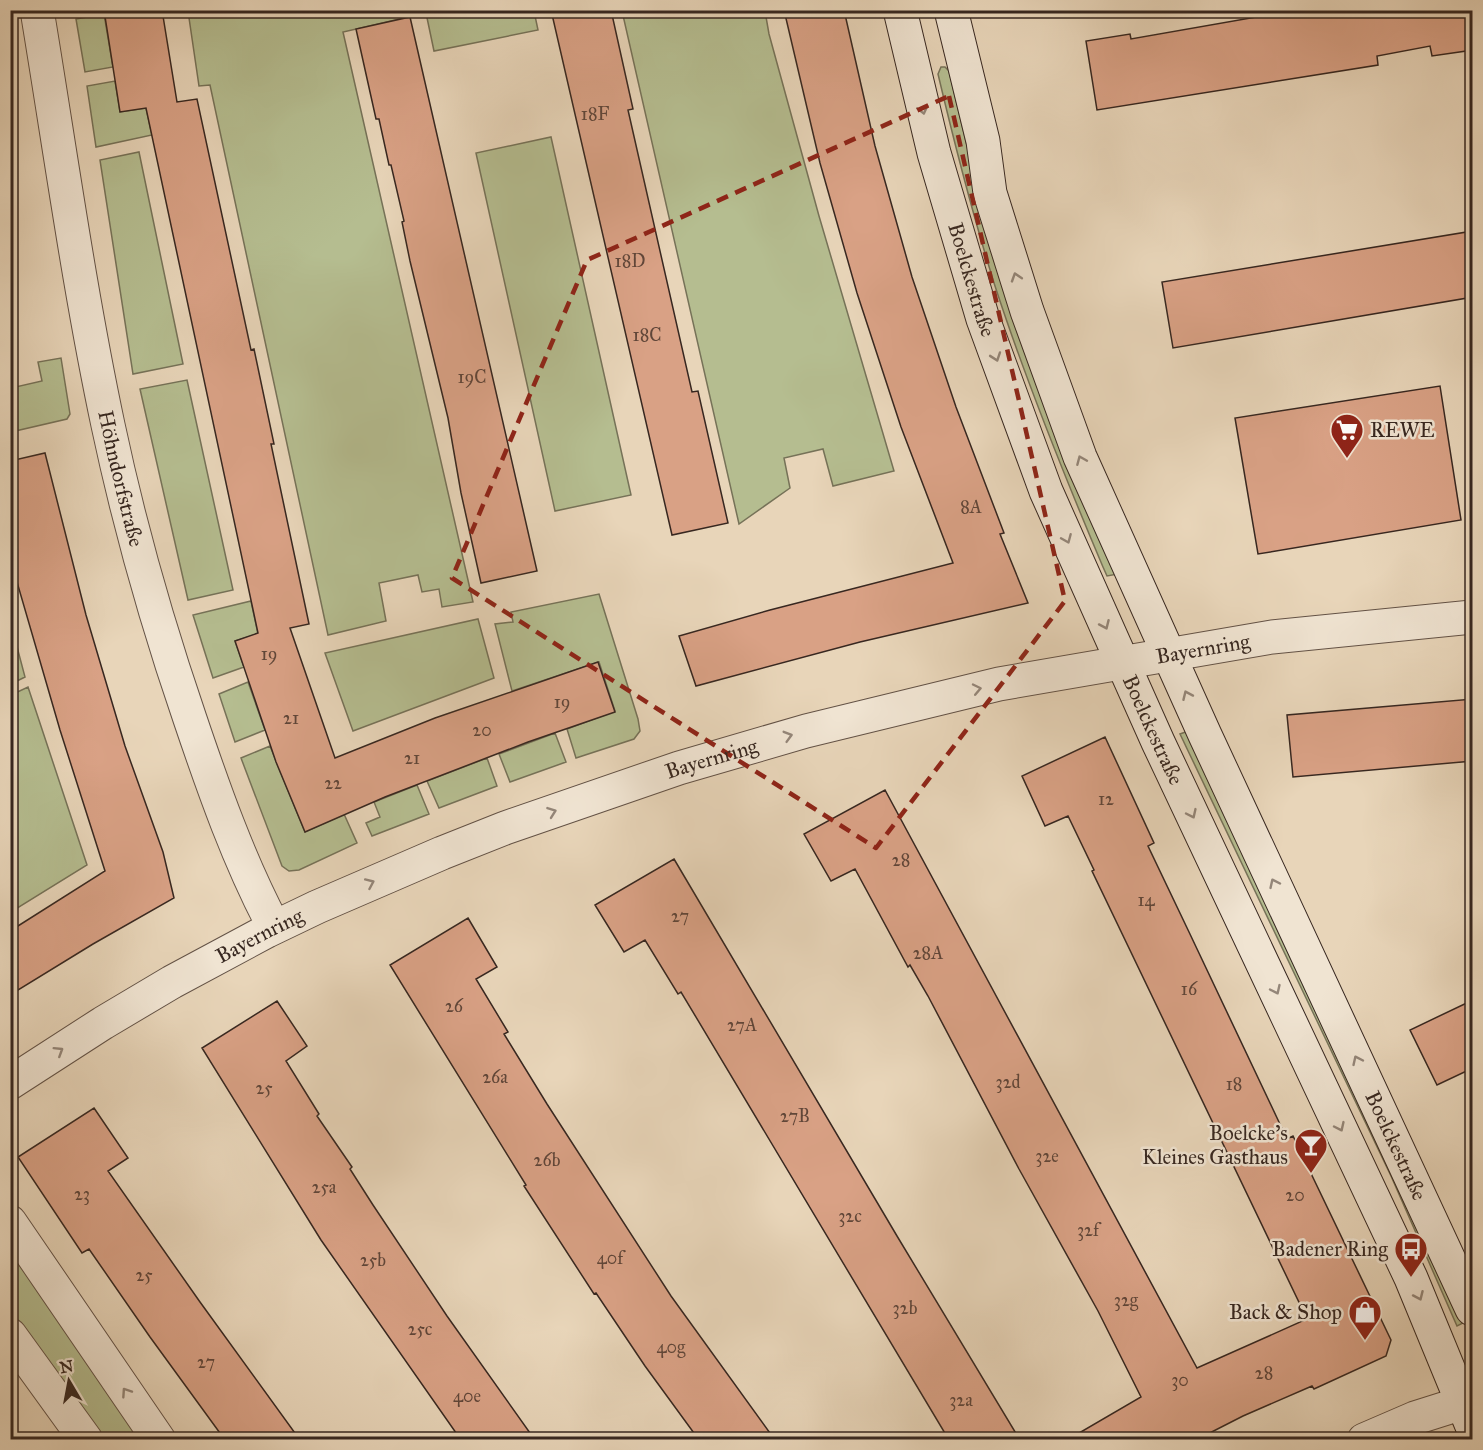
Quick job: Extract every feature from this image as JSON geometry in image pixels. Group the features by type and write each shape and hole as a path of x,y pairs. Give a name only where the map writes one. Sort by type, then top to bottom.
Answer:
{"street":[{"name":"Höhndorfstraße","path":"37,10 92,343 129,513 152,598 206,767 249,877 274,927"},
{"name":"Boelckestraße","path":"900,10 934,153 983,320 1046,491 1122,663 1411,1278 1469,1410"},
{"name":"Boelckestraße","path":"955,26 983,141 990,193 1027,311 1080,457 1168,655 1473,1309"},
{"path":"909,53 955,26"},
{"name":"Bayernring","path":"10,1083 172,982 274,927 463,844 679,768 878,712 999,684 1272,637 1473,617"},
{"path":"10,1222 159,1440"},
{"path":"10,1335 86,1440"},
{"path":"1364,1440 1415,1418 1469,1410"}],"highlighted area":[{"path":"949,96 1065,601 876,848 452,578 587,260"}],"green space":[{"path":"188,11 534,11 538,30 434,51 426,13 343,32 473,602 442,607 439,589 422,592 418,575 379,583 386,621 328,635 210,85 199,86"},
{"path":"622,11 765,11 769,34 819,216 894,471 833,486 823,449 784,458 790,488 739,524"},
{"path":"104,14 113,67 85,72 76,19"},
{"path":"941,67 949,71 969,154 1118,574 1107,576 1019,357 972,207 938,74"},
{"path":"115,81 120,112 146,108 152,135 96,147 87,86"},
{"path":"551,137 631,495 555,511 476,153"},
{"path":"139,152 183,364 133,374 100,160"},
{"path":"61,358 70,414 67,419 11,432 11,388 42,381 38,362"},
{"path":"187,380 233,590 188,600 140,389"},
{"path":"599,594 640,731 634,739 576,758 567,729 615,711 599,662 512,691 495,624 513,622 511,612"},
{"path":"251,601 258,634 235,641 244,667 213,678 193,615"},
{"path":"478,619 494,678 353,731 325,653"},
{"path":"11,624 25,677 10,684"},
{"path":"248,682 265,730 235,742 219,694"},
{"path":"28,687 87,865 11,912 11,695"},
{"path":"1191,730 1467,1321 1457,1326 1391,1176 1180,734"},
{"path":"555,733 566,762 510,782 499,754"},
{"path":"270,746 305,832 344,814 357,843 299,870 289,871 282,866 241,758"},
{"path":"487,758 497,786 439,808 427,781"},
{"path":"417,785 429,814 372,836 366,823 380,817 374,802"},
{"path":"10,1249 145,1439 99,1439 11,1313"}],"building":[{"path":"104,10 162,10 177,102 197,99 251,350 254,349 274,444 271,444 309,624 290,628 335,758 435,718 598,662 615,712 528,742 385,797 305,832 276,762 235,641 258,633 146,108 120,112"},
{"path":"551,10 611,10 633,109 628,110 692,392 698,391 728,523 672,535"},
{"path":"784,10 844,10 875,146 912,277 956,407 1004,533 1000,534 1028,603 860,642 696,686 679,636 953,563 901,427 857,293 820,163"},
{"path":"1296,10 1473,10 1473,50 1432,56 1430,46 1377,56 1378,65 1097,110 1086,41 1130,34 1131,39"},
{"path":"410,17 537,571 481,583 461,493 448,418 410,261 402,222 404,221 379,119 376,119 356,29"},
{"path":"1473,231 1473,297 1173,348 1162,282"},
{"name":"REWE","path":"1440,386 1461,520 1258,554 1235,418"},
{"path":"45,453 86,615 125,746 163,852 174,898 10,995 10,931 105,871 60,730 10,558 10,461"},
{"path":"1473,699 1473,761 1293,777 1287,715"},
{"path":"1105,737 1154,843 1148,846 1287,1139 1293,1136 1391,1340 1386,1356 1314,1389 1312,1386 1243,1416 1196,1440 1067,1440 1141,1397 1098,1311 1019,1169 928,996 910,965 908,967 855,869 831,881 804,834 885,790 1197,1368 1307,1319 1092,871 1094,870 1068,816 1045,826 1022,776"},
{"path":"674,859 1020,1440 949,1440 681,992 678,994 645,940 624,952 595,905"},
{"path":"468,918 497,967 476,979 508,1032 504,1034 671,1296 775,1440 699,1440 596,1293 594,1294 524,1186 526,1185 390,965"},
{"path":"1473,1000 1473,1068 1437,1085 1410,1030"},
{"path":"277,1001 307,1046 286,1061 319,1114 317,1116 447,1316 535,1440 461,1440 321,1240 202,1048"},
{"path":"94,1108 128,1158 108,1171 300,1440 225,1440 89,1249 82,1253 18,1157"}],"place":[{"name":"REWE","path":"1347,459"},
{"name":"Boelcke’s Kleines Gasthaus","path":"1311,1174"},
{"name":"Badener Ring","path":"1411,1278"},
{"name":"Back & Shop","path":"1365,1341"}]}
